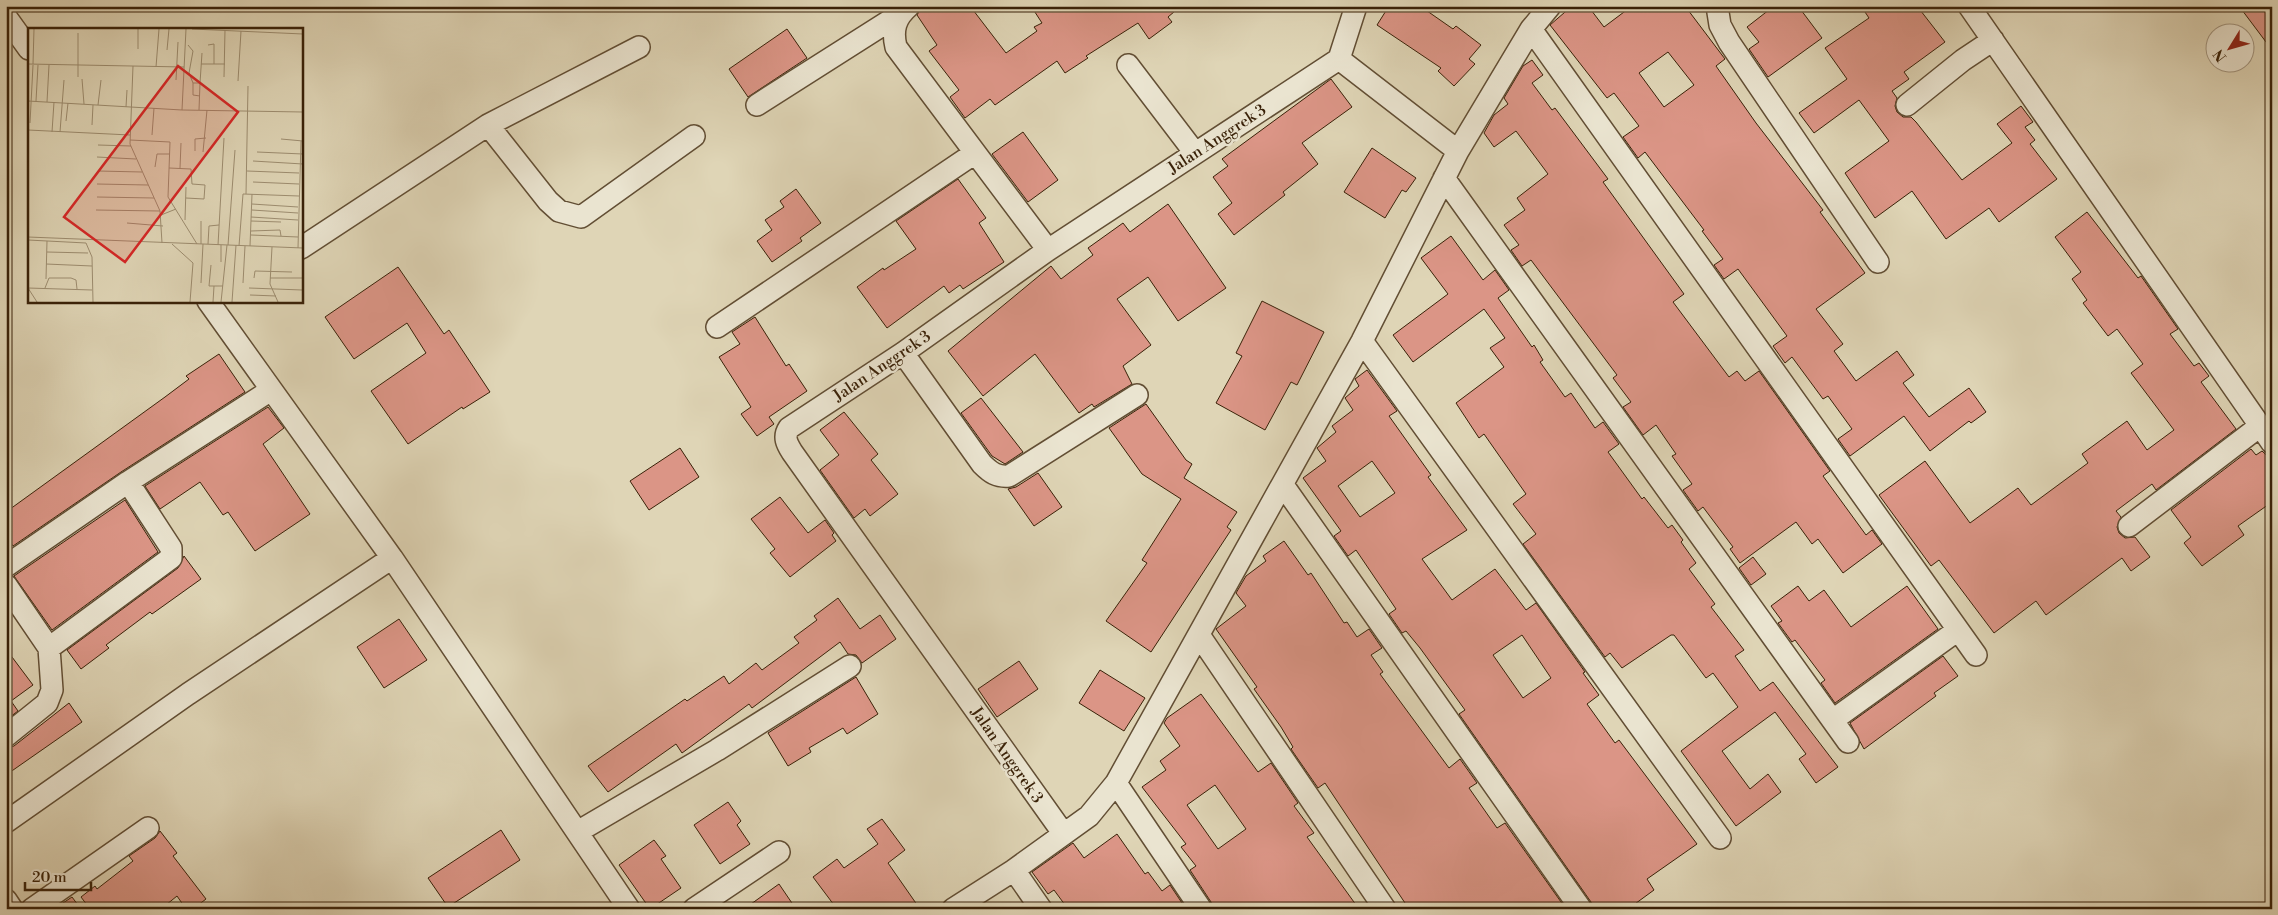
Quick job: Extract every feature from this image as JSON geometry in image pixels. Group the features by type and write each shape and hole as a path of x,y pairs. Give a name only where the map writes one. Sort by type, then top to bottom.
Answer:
{"street":[{"path":"1356,6 1339,59 1458,150"},
{"path":"953,909 1014,870 1089,816 1116,783 1362,341 1458,150 1531,29 1550,6"},
{"path":"1717,6 1720,25 1729,42 1878,262"},
{"path":"1969,6 2266,434 2129,526"},
{"path":"757,105 904,10"},
{"path":"904,10 893,34 896,47 1048,250"},
{"path":"6,17 28,47"},
{"path":"1531,29 1976,655"},
{"path":"1906,104 1963,60 1993,40"},
{"path":"302,247 488,125 639,46"},
{"name":"Jalan Anggrek 3","path":"1063,833 787,445 786,433 789,428 903,354 1048,250 1339,59"},
{"path":"1128,65 1195,153"},
{"path":"488,125 548,201 559,211 581,217 694,136"},
{"path":"717,327 975,153"},
{"path":"1444,178 1848,742"},
{"path":"214,303 271,390 392,558 579,831 629,909"},
{"path":"1362,341 1720,838"},
{"path":"903,354 982,464 1000,477 1009,476 1137,395"},
{"path":"6,566 128,482 271,390"},
{"path":"49,648 171,558 171,548 128,482"},
{"path":"1283,485 1581,909"},
{"path":"6,822 188,694 392,558"},
{"path":"6,585 49,648 51,696 40,710 6,736"},
{"path":"1833,720 1958,630"},
{"path":"1199,635 1385,909"},
{"path":"579,831 717,750 850,666"},
{"path":"1116,783 1201,909"},
{"path":"32,909 148,828"},
{"path":"694,909 779,852"},
{"path":"1014,870 1042,909"},
{"path":"6,900 12,909"}],"building":[{"path":"921,6 970,6 1006,53 1037,31 1034,27 1042,23 1031,6 1181,6 1168,17 1172,22 1149,39 1138,23 1086,56 1088,58 1065,73 1057,61 995,105 990,99 965,118 950,97 959,90 929,51 937,45 917,15"},
{"path":"1389,6 1420,6 1453,29 1456,26 1481,45 1469,59 1475,64 1454,86 1438,71 1441,68 1377,25"},
{"path":"1572,6 1588,6 1604,27 1632,6 1685,6 1725,59 1716,66 1756,123 1823,210 1820,212 1865,273 1816,309 1843,344 1834,351 1856,381 1897,351 1914,375 1903,383 1929,417 1969,388 1986,412 1971,423 1969,421 1930,451 1904,416 1850,456 1838,439 1852,429 1828,396 1823,399 1792,357 1785,363 1773,346 1787,336 1738,269 1724,279 1714,265 1723,259 1702,231 1704,230 1645,152 1638,158 1623,137 1639,126 1614,93 1607,98 1550,25","holes":["1668,52 1694,85 1664,107 1639,73"]},
{"path":"1774,6 1798,6 1822,38 1768,77 1749,49 1759,42 1747,27"},
{"path":"1861,6 1917,6 1945,42 1904,72 1909,79 1892,91 1897,98 1895,106 1897,112 1903,117 1911,117 1916,122 1962,180 2012,143 1997,124 2021,106 2033,122 2025,127 2035,140 2030,144 2057,179 1999,222 1989,208 1946,239 1912,191 1875,218 1845,173 1889,141 1859,100 1814,133 1799,113 1847,79 1825,48 1869,18"},
{"path":"2239,6 2272,6 2272,50 2256,29 2256,22 2251,22"},
{"path":"787,29 807,58 748,97 729,69"},
{"path":"1532,60 1543,75 1532,83 1552,110 1555,108 1608,179 1603,182 1684,294 1673,302 1729,377 1737,371 1745,381 1759,371 1830,471 1823,476 1866,535 1872,530 1882,544 1843,573 1818,539 1812,544 1796,522 1740,563 1730,549 1733,547 1703,507 1698,511 1683,490 1692,484 1672,456 1676,454 1656,425 1643,435 1623,407 1631,402 1613,378 1617,375 1531,260 1522,266 1511,250 1519,245 1504,225 1525,210 1517,198 1548,174 1516,131 1494,147 1484,133 1494,115 1508,104 1504,98 1523,66"},
{"path":"1331,79 1352,107 1302,143 1318,164 1283,192 1285,195 1234,235 1218,214 1232,203 1213,177 1228,166 1222,159"},
{"path":"1023,132 1058,180 1028,202 992,154"},
{"path":"1372,148 1416,178 1406,192 1402,190 1385,218 1344,192"},
{"path":"958,179 986,218 979,223 1004,262 963,289 960,285 949,293 944,286 887,328 857,287 883,268 884,270 916,249 896,221"},
{"path":"796,189 821,223 800,238 802,241 772,262 757,241 772,230 765,220 784,207 780,201"},
{"path":"1168,204 1226,288 1178,321 1148,277 1117,299 1151,345 1123,366 1132,384 1094,407 1092,404 1079,413 1035,354 983,396 948,351 1051,266 1061,279 1093,255 1088,248 1123,223 1130,232"},
{"path":"2087,212 2138,278 2141,276 2178,329 2170,334 2194,366 2199,363 2209,376 2201,382 2236,429 2156,490 2152,484 2116,511 2121,517 2117,527 2119,533 2125,538 2135,537 2150,557 2131,571 2122,558 2046,615 2036,601 1994,633 1939,560 1931,566 1879,495 1925,461 1970,523 2018,488 2031,505 2088,463 2082,454 2127,421 2147,450 2174,430 2131,373 2143,364 2117,329 2108,336 2083,303 2087,300 2072,279 2081,272 2055,237"},
{"path":"1451,236 1483,280 1495,270 1509,290 1498,298 1532,347 1534,345 1543,360 1540,362 1565,397 1571,393 1595,428 1603,422 1619,444 1608,452 1642,499 1644,497 1668,528 1672,525 1683,540 1681,542 1696,563 1689,569 1715,604 1711,607 1744,650 1735,656 1760,691 1773,682 1838,767 1816,783 1799,759 1806,754 1775,712 1722,751 1750,789 1768,774 1781,792 1736,826 1681,751 1738,707 1713,673 1706,678 1674,635 1671,635 1622,668 1610,653 1605,657 1523,544 1536,534 1513,504 1526,494 1484,434 1479,438 1456,403 1504,367 1490,348 1505,338 1484,309 1413,362 1393,335 1448,294 1421,258"},
{"path":"398,267 444,334 449,330 490,392 463,409 462,407 408,444 371,391 426,353 407,323 354,359 325,317"},
{"path":"1262,301 1324,332 1297,385 1291,382 1265,430 1216,403 1242,356 1236,353"},
{"path":"755,317 786,366 789,364 807,391 769,417 774,424 757,436 741,414 751,407 719,357 740,344 732,332"},
{"path":"219,354 245,392 121,472 13,546 6,536 6,512 165,397 189,379 186,376"},
{"path":"1367,370 1397,411 1389,416 1431,475 1428,477 1467,530 1422,559 1452,600 1495,569 1526,610 1536,603 1599,695 1587,704 1615,743 1619,740 1697,844 1647,879 1654,890 1628,909 1593,909 1591,902 1459,714 1465,710 1420,648 1406,631 1402,633 1389,614 1396,609 1356,550 1348,556 1334,536 1341,531 1303,478 1326,461 1317,448 1336,432 1332,426 1353,410 1345,398 1359,386 1355,379","holes":["1372,461 1395,493 1360,517 1338,486","1522,635 1551,678 1523,698 1493,655"]},
{"path":"981,398 1023,452 1005,464 992,456 961,413"},
{"path":"1146,404 1186,460 1192,464 1184,478 1237,512 1227,527 1231,530 1151,652 1106,621 1147,563 1142,560 1181,499 1142,474 1109,428"},
{"path":"268,407 284,428 263,444 310,514 255,551 228,512 223,515 200,482 160,509 145,486"},
{"path":"844,412 878,454 871,460 898,494 870,516 865,509 854,518 820,470 839,455 820,430"},
{"path":"680,448 699,477 649,510 630,481"},
{"path":"2251,449 2256,455 2262,451 2272,460 2272,502 2238,526 2244,535 2202,566 2184,543 2191,537 2171,510"},
{"path":"1038,473 1062,507 1034,526 1008,489 1016,487"},
{"path":"780,497 808,533 825,520 834,533 832,535 836,541 790,577 770,553 775,549 751,519"},
{"path":"125,500 158,552 52,630 14,576"},
{"path":"1284,541 1308,575 1311,573 1344,623 1347,622 1357,637 1369,629 1382,648 1371,655 1383,672 1380,674 1449,768 1460,759 1477,783 1469,788 1497,828 1505,823 1566,909 1409,909 1325,783 1318,788 1291,749 1293,747 1281,727 1254,689 1257,687 1216,629 1246,606 1236,593 1246,576 1266,561 1263,556"},
{"path":"184,556 201,579 152,614 150,612 106,645 109,648 81,669 67,650 178,568"},
{"path":"1753,557 1766,574 1751,585 1739,568"},
{"path":"1798,586 1809,601 1824,590 1851,627 1907,586 1938,629 1835,703 1821,683 1825,680 1795,640 1792,642 1778,623 1782,621 1771,606"},
{"path":"838,598 860,629 880,615 896,639 862,663 856,655 848,654 840,642 752,708 749,704 682,753 676,744 608,792 588,766 685,699 687,701 724,676 729,684 756,663 762,670 799,643 794,637 817,620 814,616"},
{"path":"399,619 427,660 384,688 357,647"},
{"path":"6,649 33,685 11,701 18,711 6,720"},
{"path":"1943,656 1958,676 1934,693 1936,696 1864,749 1850,723"},
{"path":"1019,661 1038,689 997,717 978,689"},
{"path":"1100,670 1145,698 1124,731 1079,703"},
{"path":"856,677 878,714 847,734 843,728 809,748 811,752 788,766 768,733"},
{"path":"1201,694 1258,772 1271,763 1298,803 1294,806 1314,833 1307,837 1359,909 1213,909 1211,902 1190,870 1196,866 1181,847 1186,844 1142,787 1166,770 1160,761 1180,746 1164,723 1167,718","holes":["1215,785 1246,829 1218,849 1187,805"]},
{"path":"69,703 82,722 6,775 6,748 14,746"},
{"path":"728,802 741,821 737,825 750,844 720,864 694,825"},
{"path":"882,819 905,850 888,863 920,909 837,909 813,877 837,859 844,868 878,844 867,829"},
{"path":"501,830 520,860 448,907 428,878"},
{"path":"160,831 177,853 173,856 206,899 193,909 186,909 177,896 161,909 90,909 81,897 95,886 97,889 133,861 129,856 155,838"},
{"path":"1117,834 1145,874 1148,872 1162,891 1170,885 1186,909 1068,909 1054,890 1048,894 1032,872 1073,843 1084,858"},
{"path":"654,840 666,856 661,859 681,888 650,909 619,865"},
{"path":"779,884 796,909 744,909"},
{"path":"72,897 81,909 54,909"}]}
